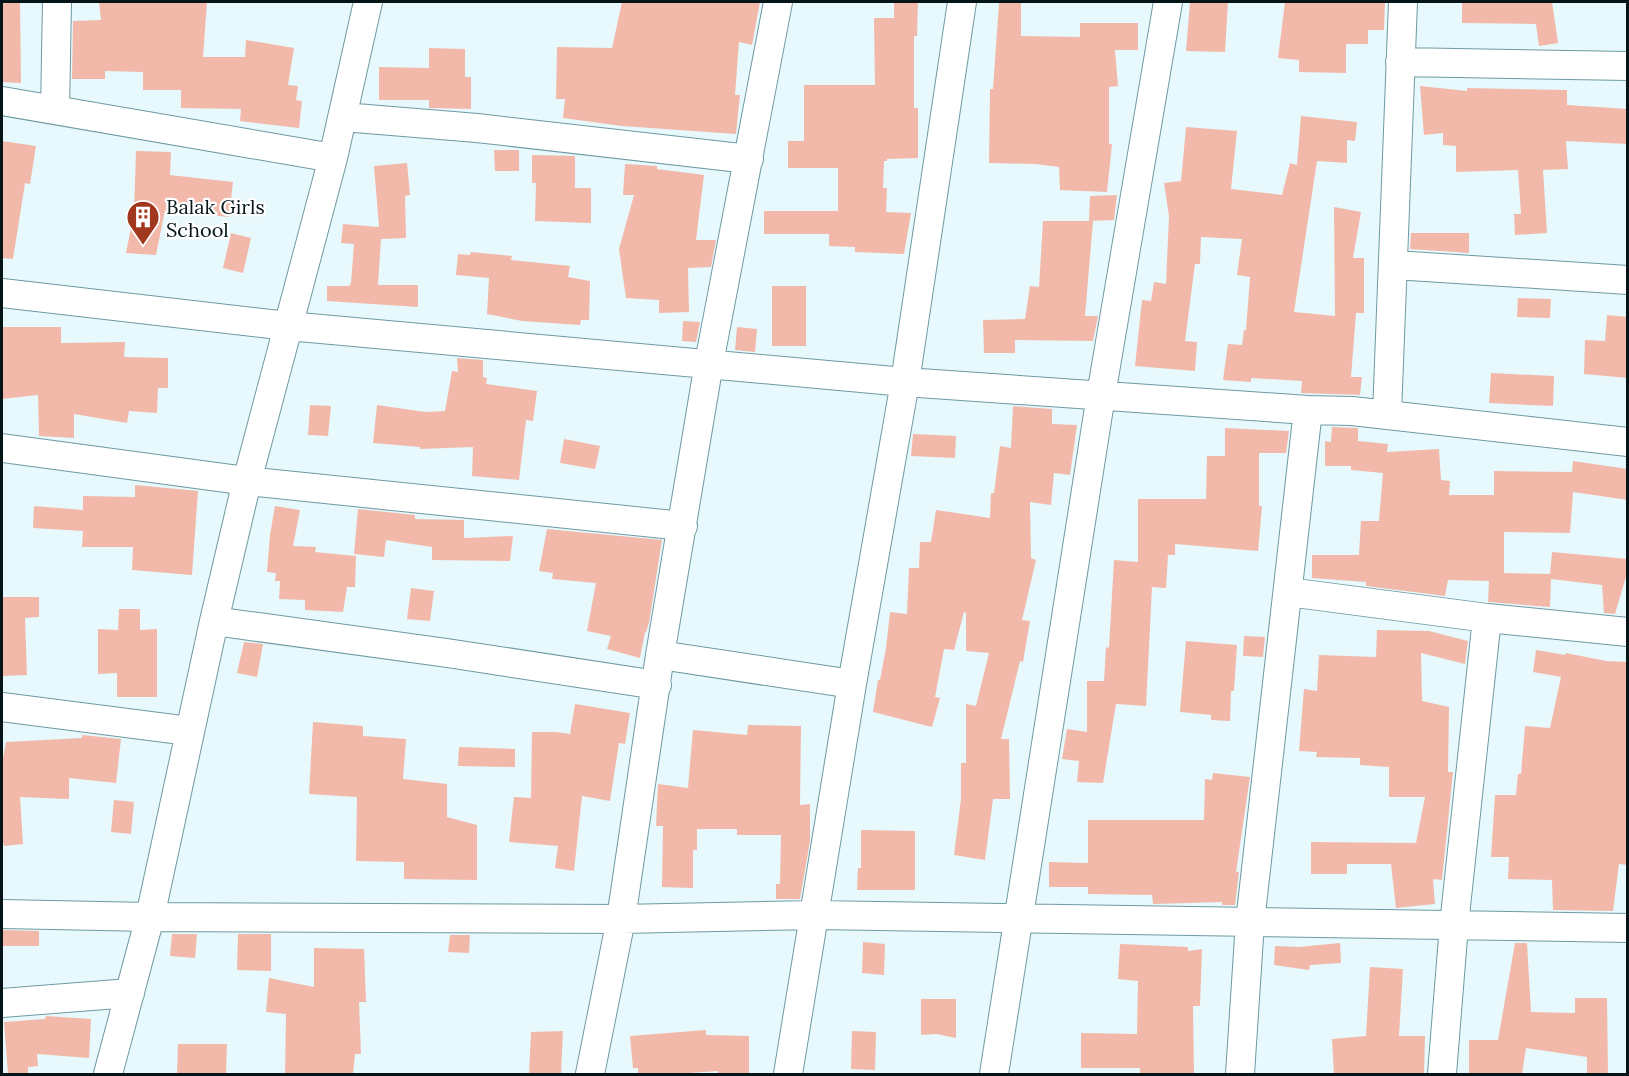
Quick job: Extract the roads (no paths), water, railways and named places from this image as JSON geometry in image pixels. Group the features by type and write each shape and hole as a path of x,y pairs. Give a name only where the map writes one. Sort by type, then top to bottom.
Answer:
{"street":[{"path":"56,110 57,2"},
{"path":"108,1074 150,917 189,731 247,481 333,158 368,2"},
{"path":"590,1074 621,919 660,655 709,363 778,2"},
{"path":"789,1074 852,684 905,382 962,2"},
{"path":"994,1074 1101,395 1168,2"},
{"path":"1387,414 1403,2"},
{"path":"1400,62 1628,66"},
{"path":"2,100 333,158"},
{"path":"343,117 477,128 748,159"},
{"path":"1394,265 1628,280"},
{"path":"2,293 288,326 905,382 1387,414 1628,442"},
{"path":"1240,1074 1250,922 1308,410"},
{"path":"2,448 247,481 682,526"},
{"path":"1288,591 1487,618 1628,632"},
{"path":"1442,1074 1454,926 1487,618"},
{"path":"214,621 657,685"},
{"path":"660,655 852,684"},
{"path":"2,707 189,731"},
{"path":"2,914 150,917 621,919 815,915 1628,928"},
{"path":"2,1003 130,993"}],"place":[{"name":"Balak Girls School","path":"143,246"}]}
